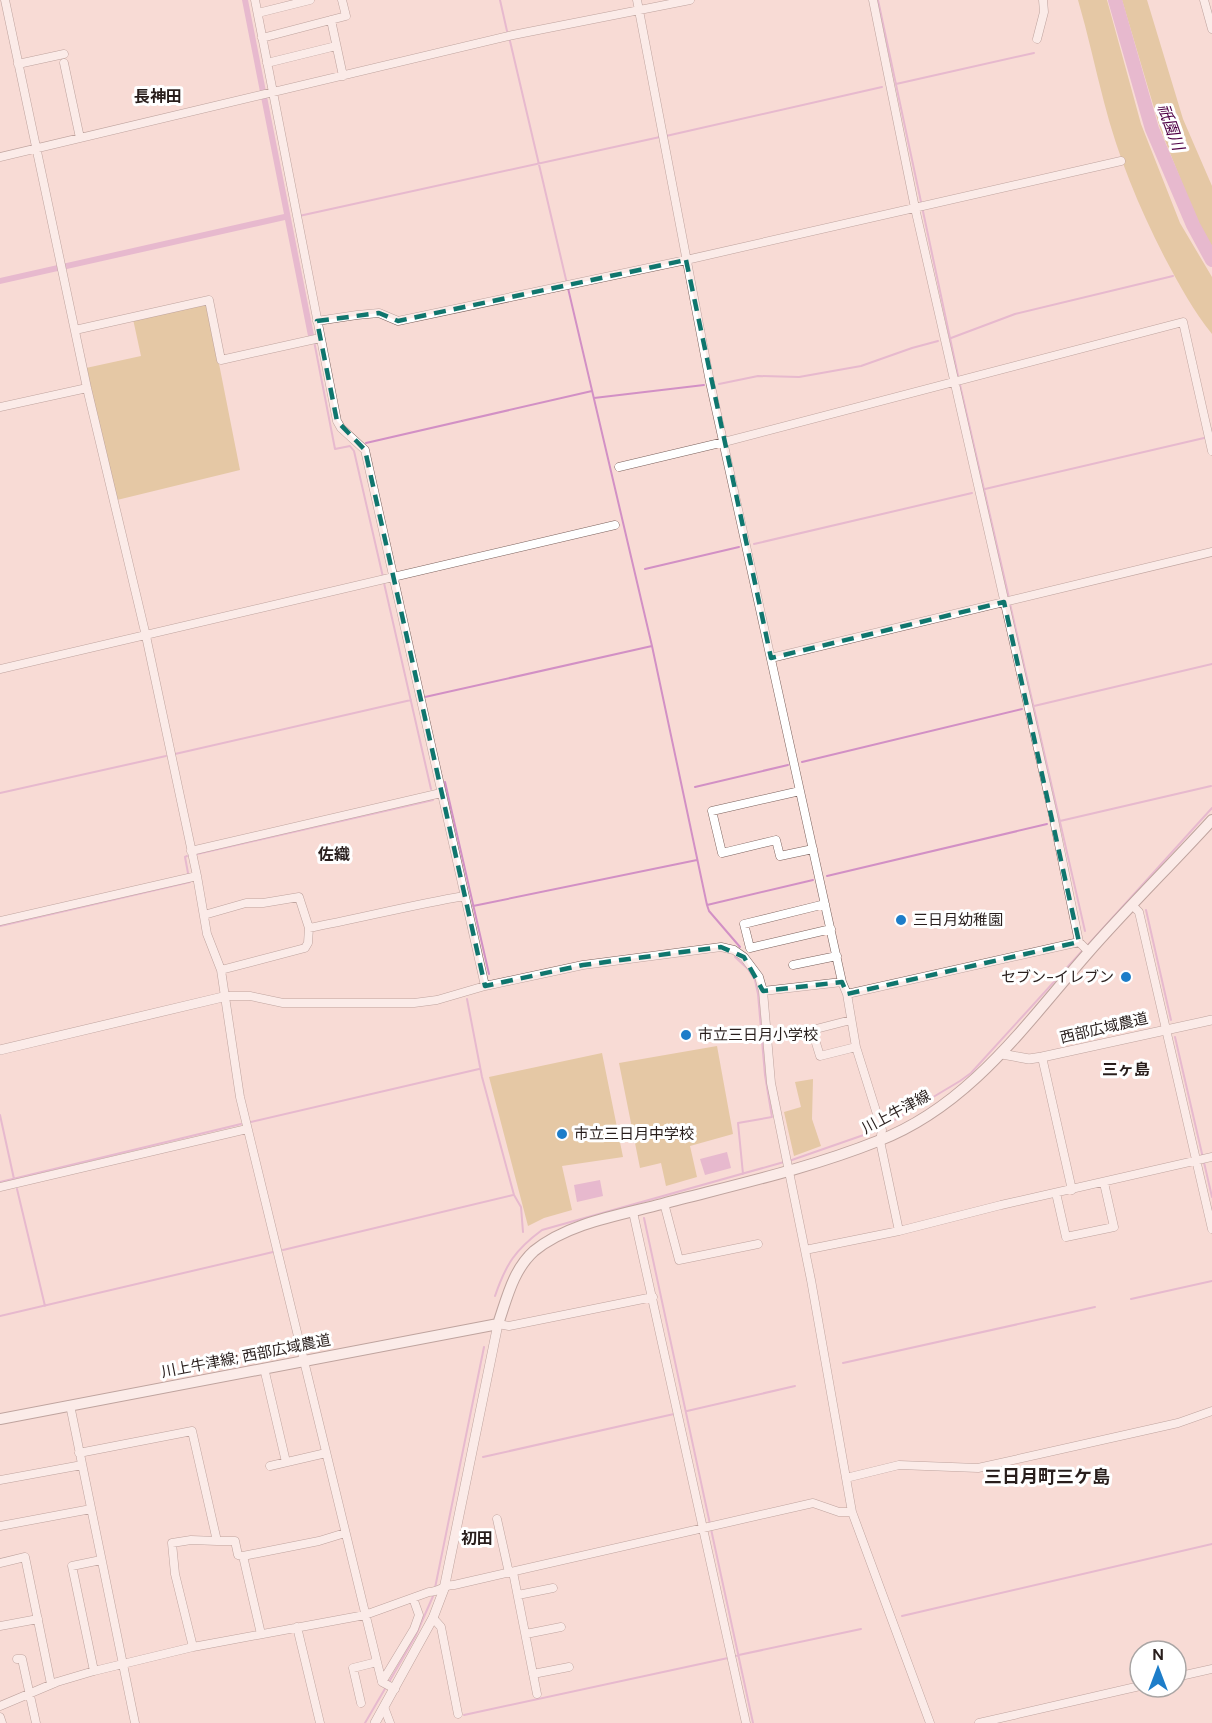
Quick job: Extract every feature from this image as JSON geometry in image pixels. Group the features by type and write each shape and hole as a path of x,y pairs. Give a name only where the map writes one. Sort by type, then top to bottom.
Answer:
{"main road":[{"name":"川上牛津線","path":"498,1324 516,1274 534,1251 551,1239 572,1230 912,1124 957,1095 974,1082 1002,1054 1089,952 1212,820"},
{"name":"川上牛津線; 西部広域農道","path":"0,1419 498,1324"}],"street":[{"path":"5,0 87,388 146,636 197,876 207,934 221,970 247,1129 382,1682 395,1689"},
{"path":"255,0 267,63 270,93 298,220 337,421 340,428 365,450 485,986"},
{"path":"258,13 310,0"},
{"path":"262,38 346,16 342,0"},
{"path":"637,0 637,10 686,260 724,442 842,982 847,994 856,1047 881,1132 898,1231"},
{"path":"0,157 513,35 690,0"},
{"path":"873,0 915,208 958,382 1079,942 1089,952"},
{"path":"1037,39 1044,12 1043,0"},
{"path":"1207,3 1212,29"},
{"path":"331,20 343,76"},
{"path":"267,63 336,46"},
{"path":"18,64 64,58 80,138"},
{"path":"317,321 379,313 398,321 686,260 1121,161"},
{"path":"75,330 209,300 220,360 320,338"},
{"path":"618,467 958,382 1183,322 1212,451"},
{"path":"0,407 87,388"},
{"path":"0,669 615,525"},
{"path":"771,658 1212,552"},
{"path":"800,791 712,811 722,853 777,840 780,856 813,849"},
{"path":"191,851 441,793"},
{"path":"0,921 197,876"},
{"path":"309,928 464,896"},
{"path":"204,915 246,903 263,903 299,897 309,928 308,943 305,948 221,970"},
{"path":"825,904 744,924 750,948 831,929"},
{"path":"1132,906 1139,912 1212,1228"},
{"path":"847,994 1079,942"},
{"path":"0,1050 226,996 250,996 283,1003 400,1004 437,1000 485,986 583,965 721,947 744,957 759,977 764,991 770,1074 805,1250 852,1512 930,1723"},
{"path":"793,965 837,956"},
{"path":"764,991 842,982"},
{"path":"851,1020 812,1030 820,1056 856,1047"},
{"name":"西部広域農道","path":"1002,1054 1029,1059 1042,1057 1212,1020"},
{"path":"1042,1057 1072,1190"},
{"path":"0,1186 247,1129"},
{"path":"805,1250 898,1231 1211,1158"},
{"path":"1056,1193 1066,1237 1076,1235 1114,1227 1104,1183"},
{"path":"664,1203 679,1260 758,1244"},
{"path":"633,1212 746,1723"},
{"path":"375,1723 433,1618 498,1324 509,1326 653,1298"},
{"path":"264,1368 286,1462"},
{"path":"70,1405 135,1723"},
{"path":"846,1478 907,1465 978,1468 1179,1423 1212,1411"},
{"path":"80,1453 192,1431 216,1540"},
{"path":"270,1466 326,1453"},
{"path":"0,1480 82,1465"},
{"path":"0,1706 51,1684 94,1671 193,1647 365,1615 429,1592 441,1590 448,1584 714,1527 813,1503 839,1512 852,1512"},
{"path":"0,1527 91,1509"},
{"path":"497,1519 518,1595 537,1694"},
{"path":"193,1647 175,1574 172,1543 191,1540 235,1541 238,1555 243,1556 319,1541 345,1533"},
{"path":"243,1556 261,1634"},
{"path":"0,1563 25,1557 51,1684"},
{"path":"94,1671 72,1566 101,1560"},
{"path":"518,1595 553,1588"},
{"path":"382,1682 414,1629 419,1615 413,1598"},
{"path":"433,1618 441,1627 458,1714"},
{"path":"0,1626 38,1619"},
{"path":"297,1627 320,1723"},
{"path":"526,1634 561,1627"},
{"path":"17,1659 22,1659 36,1723"},
{"path":"362,1703 353,1668 377,1662"},
{"path":"533,1674 569,1667"},
{"path":"1188,1674 1212,1669"},
{"path":"978,1723 1128,1689"},
{"path":"384,1707 390,1723"},
{"path":"0,1717 2,1723"}],"highlighted area":[{"path":"686,260 771,658 1004,602 1079,942 847,994 842,982 763,991 744,957 721,947 583,965 485,986 365,450 337,421 317,321 379,313 398,321"}],"shaded area":[{"path":"242,0 248,0 314,335 308,336 285,220 0,284 0,278 284,214"},
{"path":"1078,0 1107,0 1141,124 1180,223 1212,277 1212,334 1193,308 1166,260 1130,183 1110,123"},
{"path":"1122,0 1147,0 1183,119 1212,186 1212,247 1200,228 1160,128"},
{"path":"207,303 240,470 117,500 86,368 141,356 133,319"},
{"path":"717,1046 733,1134 690,1146 697,1177 666,1186 661,1163 640,1168 619,1063"},
{"path":"602,1053 623,1157 562,1166 572,1210 544,1218 528,1226 489,1077"},
{"path":"813,1079 812,1119 821,1146 794,1156 784,1112 801,1107 795,1082"},
{"path":"727,1152 731,1168 705,1175 700,1159"},
{"path":"600,1180 603,1196 577,1202 574,1185"}],"waterway":[{"path":"500,0 507,31"},
{"path":"878,0 960,385 1009,598"},
{"name":"祇園川","path":"1115,0 1152,129 1193,225 1212,260"},
{"path":"510,41 652,646 707,905 709,911 740,947"},
{"path":"896,84 1034,53"},
{"path":"666,136 882,87"},
{"path":"299,216 660,137"},
{"path":"951,338 1015,314 1173,276"},
{"path":"314,341 335,449 350,446 354,451 383,577"},
{"path":"719,384 758,376 799,377 861,366 938,341"},
{"path":"594,398 704,385"},
{"path":"366,443 592,391"},
{"path":"985,489 1204,438"},
{"path":"754,544 972,493"},
{"path":"645,569 739,547"},
{"path":"384,583 431,789"},
{"path":"1010,604 1085,931"},
{"path":"425,697 652,646"},
{"path":"1034,706 1212,664"},
{"path":"175,754 411,700"},
{"path":"802,762 1022,709"},
{"path":"0,793 166,756"},
{"path":"695,787 788,765"},
{"path":"445,782 489,974"},
{"path":"1060,821 1211,786"},
{"path":"197,854 433,800"},
{"path":"1087,946 1212,808"},
{"path":"827,876 1047,824"},
{"path":"187,856 185,857 188,873"},
{"path":"473,906 697,860"},
{"path":"707,905 813,880"},
{"path":"0,926 190,882"},
{"path":"1146,910 1171,1020"},
{"path":"789,1161 878,1130 960,1081 971,1073 1083,950"},
{"path":"735,957 748,969 755,980 772,1117 738,1123 743,1174"},
{"path":"467,999 482,1077 514,1195 521,1207 523,1232"},
{"path":"1175,1037 1212,1197"},
{"path":"251,1122 479,1069"},
{"path":"0,1115 14,1179"},
{"path":"0,1182 241,1124"},
{"path":"495,1296 512,1258 542,1230 784,1162"},
{"path":"17,1189 45,1306"},
{"path":"283,1250 513,1195"},
{"path":"644,1218 710,1524"},
{"path":"0,1316 273,1252"},
{"path":"1131,1299 1212,1281"},
{"path":"843,1363 1095,1307"},
{"path":"435,1588 484,1347"},
{"path":"687,1411 795,1386"},
{"path":"483,1457 674,1414"},
{"path":"711,1529 753,1723"},
{"path":"902,1616 1212,1544"},
{"path":"389,1682 415,1637 434,1594"},
{"path":"734,1656 861,1629"},
{"path":"464,1715 728,1658"},
{"path":"365,1723 386,1687"}],"place":[{"name":"三日月幼稚園","path":"901,920"},
{"name":"セブン-イレブン","path":"1126,977"},
{"name":"市立三日月小学校","path":"686,1035"},
{"name":"市立三日月中学校","path":"562,1134"}],"district":[{"name":"長神田","path":"158,96"},
{"name":"佐織","path":"334,854"},
{"name":"三ヶ島","path":"1126,1069"},
{"name":"三日月町三ケ島","path":"1047,1477"},
{"name":"初田","path":"477,1538"}]}
